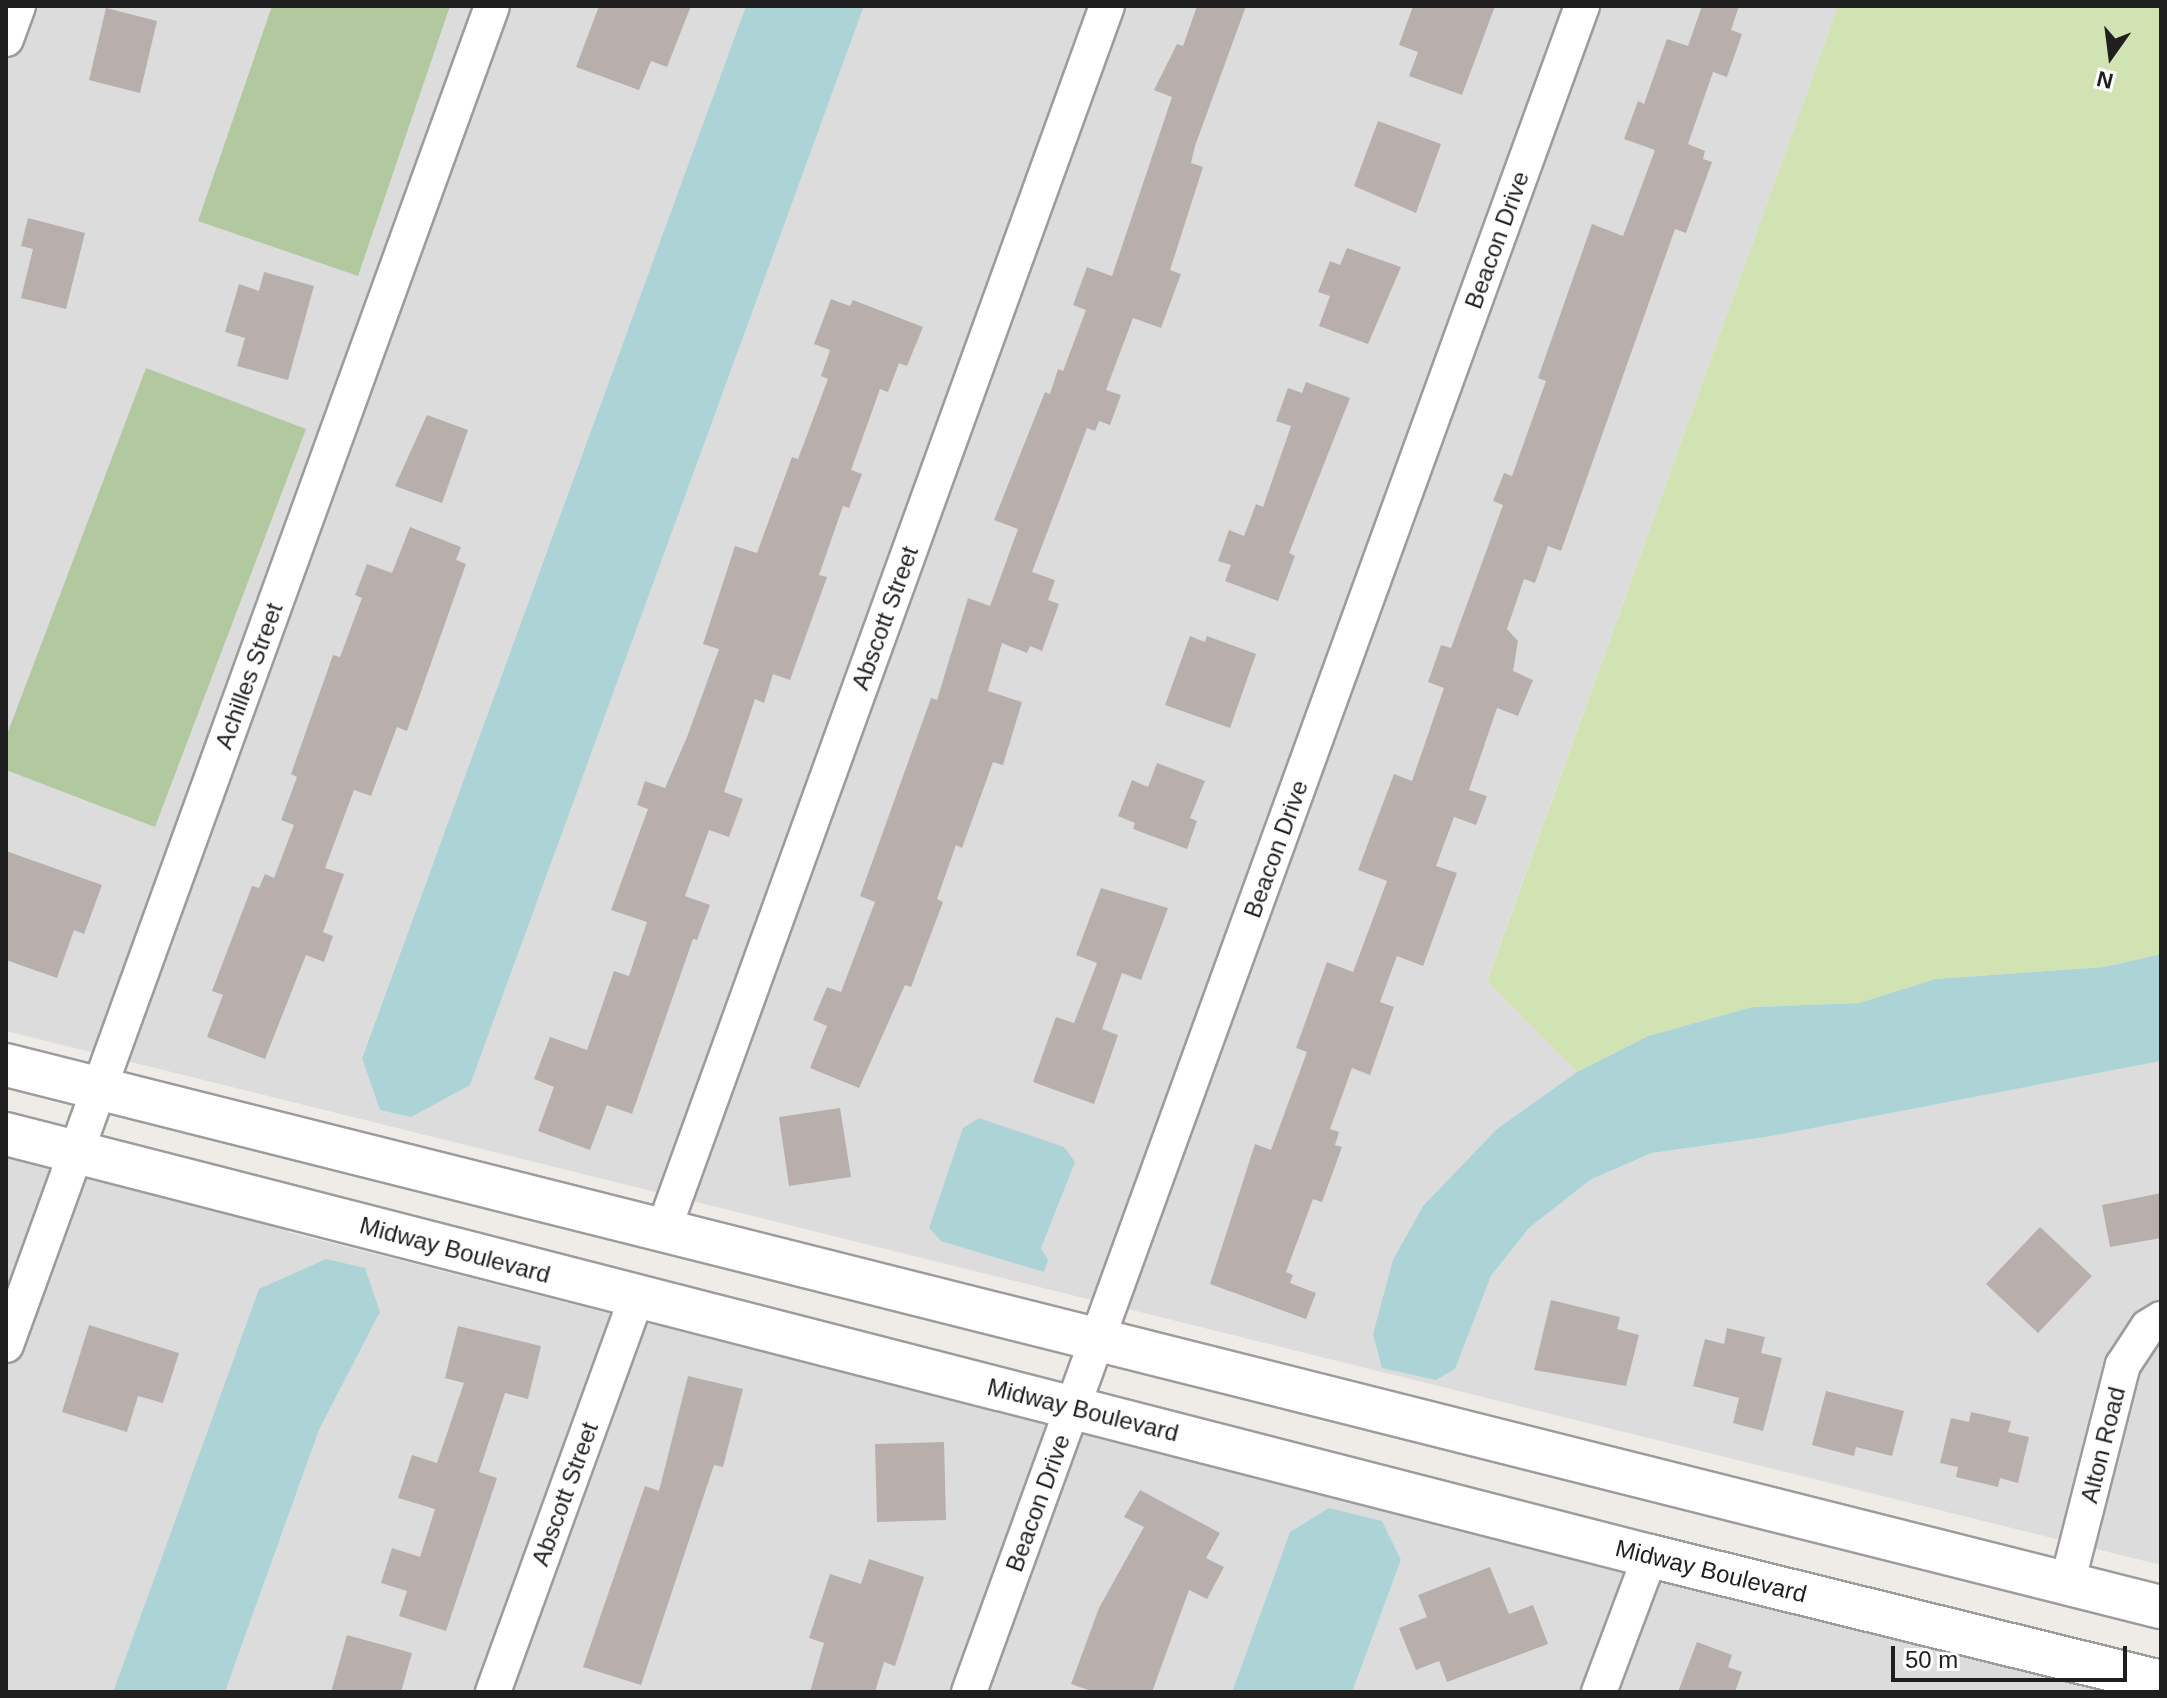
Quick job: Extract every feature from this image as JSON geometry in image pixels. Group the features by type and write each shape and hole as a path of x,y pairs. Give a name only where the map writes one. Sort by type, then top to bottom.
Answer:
{"street":[{"path":"6,39 18,6"},
{"name":"Achilles Street","path":"6,1345 492,6"},
{"name":"Abscott Street","path":"663,1231 1107,6"},
{"name":"Beacon Drive","path":"969,1692 1582,6"},
{"path":"6,1065 1096,1342 2161,1607"},
{"name":"Midway Boulevard","path":"6,1134 1650,1556 2161,1682"},
{"name":"Abscott Street","path":"493,1692 637,1297"},
{"name":"Alton Road","path":"2067,1584 2123,1365 2148,1327 2161,1319"},
{"path":"1599,1692 1650,1556"}],"shaded area":[{"path":"6,6 746,6 362,1057 411,1117 470,1084 864,6 1838,6 1487,980 1577,1072 1497,1129 1436,1380 1454,1369 1491,1276 1529,1228 1590,1180 1653,1153 1766,1137 2161,1061 2161,1565 6,1031"},
{"path":"6,1153 290,1226 288,1232 2105,1692 1352,1692 1401,1560 1290,1532 1232,1692 225,1692 319,1430 380,1312 259,1290 113,1692 6,1692"}],"green space":[{"path":"272,6 450,6 358,276 198,221"},
{"path":"1838,6 2161,6 2161,954 2104,967 1935,979 1859,1003 1752,1007 1648,1036 1577,1072 1487,981"},
{"path":"146,368 306,429 155,827 6,770 6,737"}],"water":[{"path":"746,6 864,6 470,1085 411,1117 380,1110 362,1058"},
{"path":"2161,954 2161,1061 1766,1137 1652,1153 1590,1180 1529,1228 1491,1276 1455,1369 1436,1380 1382,1368 1373,1334 1393,1260 1423,1206 1497,1129 1577,1072 1648,1036 1752,1007 1859,1003 1935,979 2104,967"},
{"path":"979,1118 1064,1147 1075,1162 1041,1248 1048,1260 1044,1272 941,1241 929,1228 963,1128"},
{"path":"326,1259 365,1268 380,1312 319,1430 225,1692 113,1692 259,1289"},
{"path":"1329,1508 1382,1521 1401,1560 1352,1692 1232,1692 1290,1532"}],"building":[{"path":"599,6 691,6 667,67 651,61 639,90 576,67"},
{"path":"1197,6 1246,6 1195,146 1191,163 1203,167 1170,270 1181,274 1161,328 1133,318 1106,390 1121,395 1110,425 1099,421 1095,431 1087,428 1032,572 1055,580 1048,600 1059,604 1042,651 1030,646 1027,653 1002,643 988,691 1022,702 1003,765 993,762 962,848 956,845 937,899 943,902 911,987 905,985 859,1088 810,1068 827,1026 813,1020 827,987 841,992 875,902 860,896 931,698 937,700 968,598 990,606 1018,529 994,520 1045,392 1050,394 1058,369 1063,371 1086,310 1073,305 1087,267 1112,276 1172,97 1154,90 1177,44 1183,46"},
{"path":"1413,6 1495,6 1462,95 1409,76 1418,52 1399,45"},
{"path":"1702,6 1739,6 1731,30 1742,34 1727,77 1713,72 1688,144 1705,151 1703,159 1712,162 1686,233 1675,229 1561,551 1548,546 1535,583 1524,579 1507,629 1518,641 1513,671 1533,680 1518,716 1497,708 1469,790 1487,796 1476,825 1454,817 1436,866 1457,873 1423,966 1397,956 1380,1002 1394,1007 1370,1075 1352,1068 1330,1129 1339,1132 1335,1145 1342,1147 1322,1202 1313,1199 1286,1272 1293,1275 1290,1283 1316,1293 1306,1319 1210,1284 1255,1144 1271,1150 1307,1052 1296,1048 1327,962 1353,972 1387,881 1358,870 1394,774 1412,781 1444,688 1428,682 1441,645 1451,648 1503,505 1493,501 1504,473 1512,476 1546,381 1538,378 1592,224 1623,236 1655,150 1624,139 1638,101 1644,104 1667,39 1688,46"},
{"path":"106,8 157,21 140,93 89,80"},
{"path":"1378,121 1441,144 1416,213 1354,186"},
{"path":"28,218 85,233 66,309 21,298 33,249 21,246"},
{"path":"1347,248 1401,267 1368,344 1319,326 1330,296 1318,292 1330,261 1340,265"},
{"path":"264,272 314,286 288,380 237,366 245,338 225,332 239,284 259,291"},
{"path":"831,299 850,306 853,300 923,327 907,366 899,363 888,392 880,389 851,470 862,474 849,508 843,506 819,575 827,577 790,680 773,674 764,703 755,699 724,792 743,799 729,837 709,830 685,896 710,905 697,940 693,939 632,1114 607,1105 590,1150 538,1131 554,1087 534,1079 550,1037 587,1050 614,971 629,976 647,922 611,910 648,809 637,805 645,781 665,788 687,737 719,649 703,644 735,546 757,553 792,457 798,459 828,379 821,376 830,350 814,344"},
{"path":"1306,382 1350,398 1289,553 1295,556 1278,601 1225,581 1231,565 1218,561 1229,530 1244,536 1256,504 1263,507 1291,426 1276,421 1288,388 1302,393"},
{"path":"427,415 468,430 442,503 395,486"},
{"path":"410,527 461,547 456,560 466,564 407,731 397,727 371,796 354,790 325,868 344,874 323,932 333,936 324,962 306,955 265,1059 207,1037 223,995 212,991 252,886 259,888 265,874 274,878 294,825 281,820 297,777 291,774 333,655 340,657 362,598 355,595 367,564 392,573"},
{"path":"1190,636 1205,642 1207,636 1256,654 1230,728 1165,705"},
{"path":"1157,763 1205,781 1190,818 1197,821 1187,849 1133,829 1135,823 1118,816 1132,780 1148,787"},
{"path":"6,851 102,885 84,934 74,930 57,978 6,960"},
{"path":"1101,888 1168,908 1141,980 1122,973 1102,1029 1118,1035 1094,1104 1033,1082 1056,1017 1074,1023 1097,963 1076,955"},
{"path":"840,1108 851,1177 789,1186 779,1117"},
{"path":"2161,1193 2161,1238 2110,1247 2102,1205"},
{"path":"2040,1227 2092,1276 2038,1333 1986,1284"},
{"path":"1551,1300 1620,1317 1617,1329 1639,1335 1626,1386 1534,1370"},
{"path":"89,1325 179,1353 163,1403 138,1396 127,1432 62,1412"},
{"path":"458,1326 541,1346 528,1399 505,1393 479,1472 497,1478 446,1631 399,1616 407,1591 381,1583 392,1548 420,1557 435,1509 398,1498 412,1455 437,1463 464,1383 445,1378"},
{"path":"1727,1328 1765,1337 1761,1353 1782,1358 1763,1431 1733,1423 1739,1398 1693,1386 1705,1339 1724,1344"},
{"path":"688,1376 743,1389 723,1467 714,1465 641,1685 583,1667 645,1486 659,1491"},
{"path":"1826,1391 1904,1411 1892,1456 1856,1447 1854,1456 1812,1445"},
{"path":"1971,1412 2011,1421 2008,1432 2029,1437 2018,1483 2000,1478 1998,1487 1956,1477 1958,1467 1940,1463 1951,1418 1969,1422"},
{"path":"944,1442 946,1520 877,1522 875,1444"},
{"path":"1140,1490 1220,1533 1206,1558 1224,1567 1207,1599 1189,1590 1152,1692 1094,1692 1071,1684 1099,1608 1144,1527 1124,1517"},
{"path":"869,1559 924,1577 895,1666 884,1662 875,1692 810,1692 824,1643 809,1638 830,1574 861,1584"},
{"path":"1490,1567 1509,1614 1533,1605 1548,1644 1447,1682 1439,1661 1416,1670 1399,1628 1427,1617 1418,1595"},
{"path":"347,1635 412,1653 401,1692 331,1692"},
{"path":"1697,1642 1732,1655 1728,1667 1742,1672 1735,1692 1678,1692"}]}
